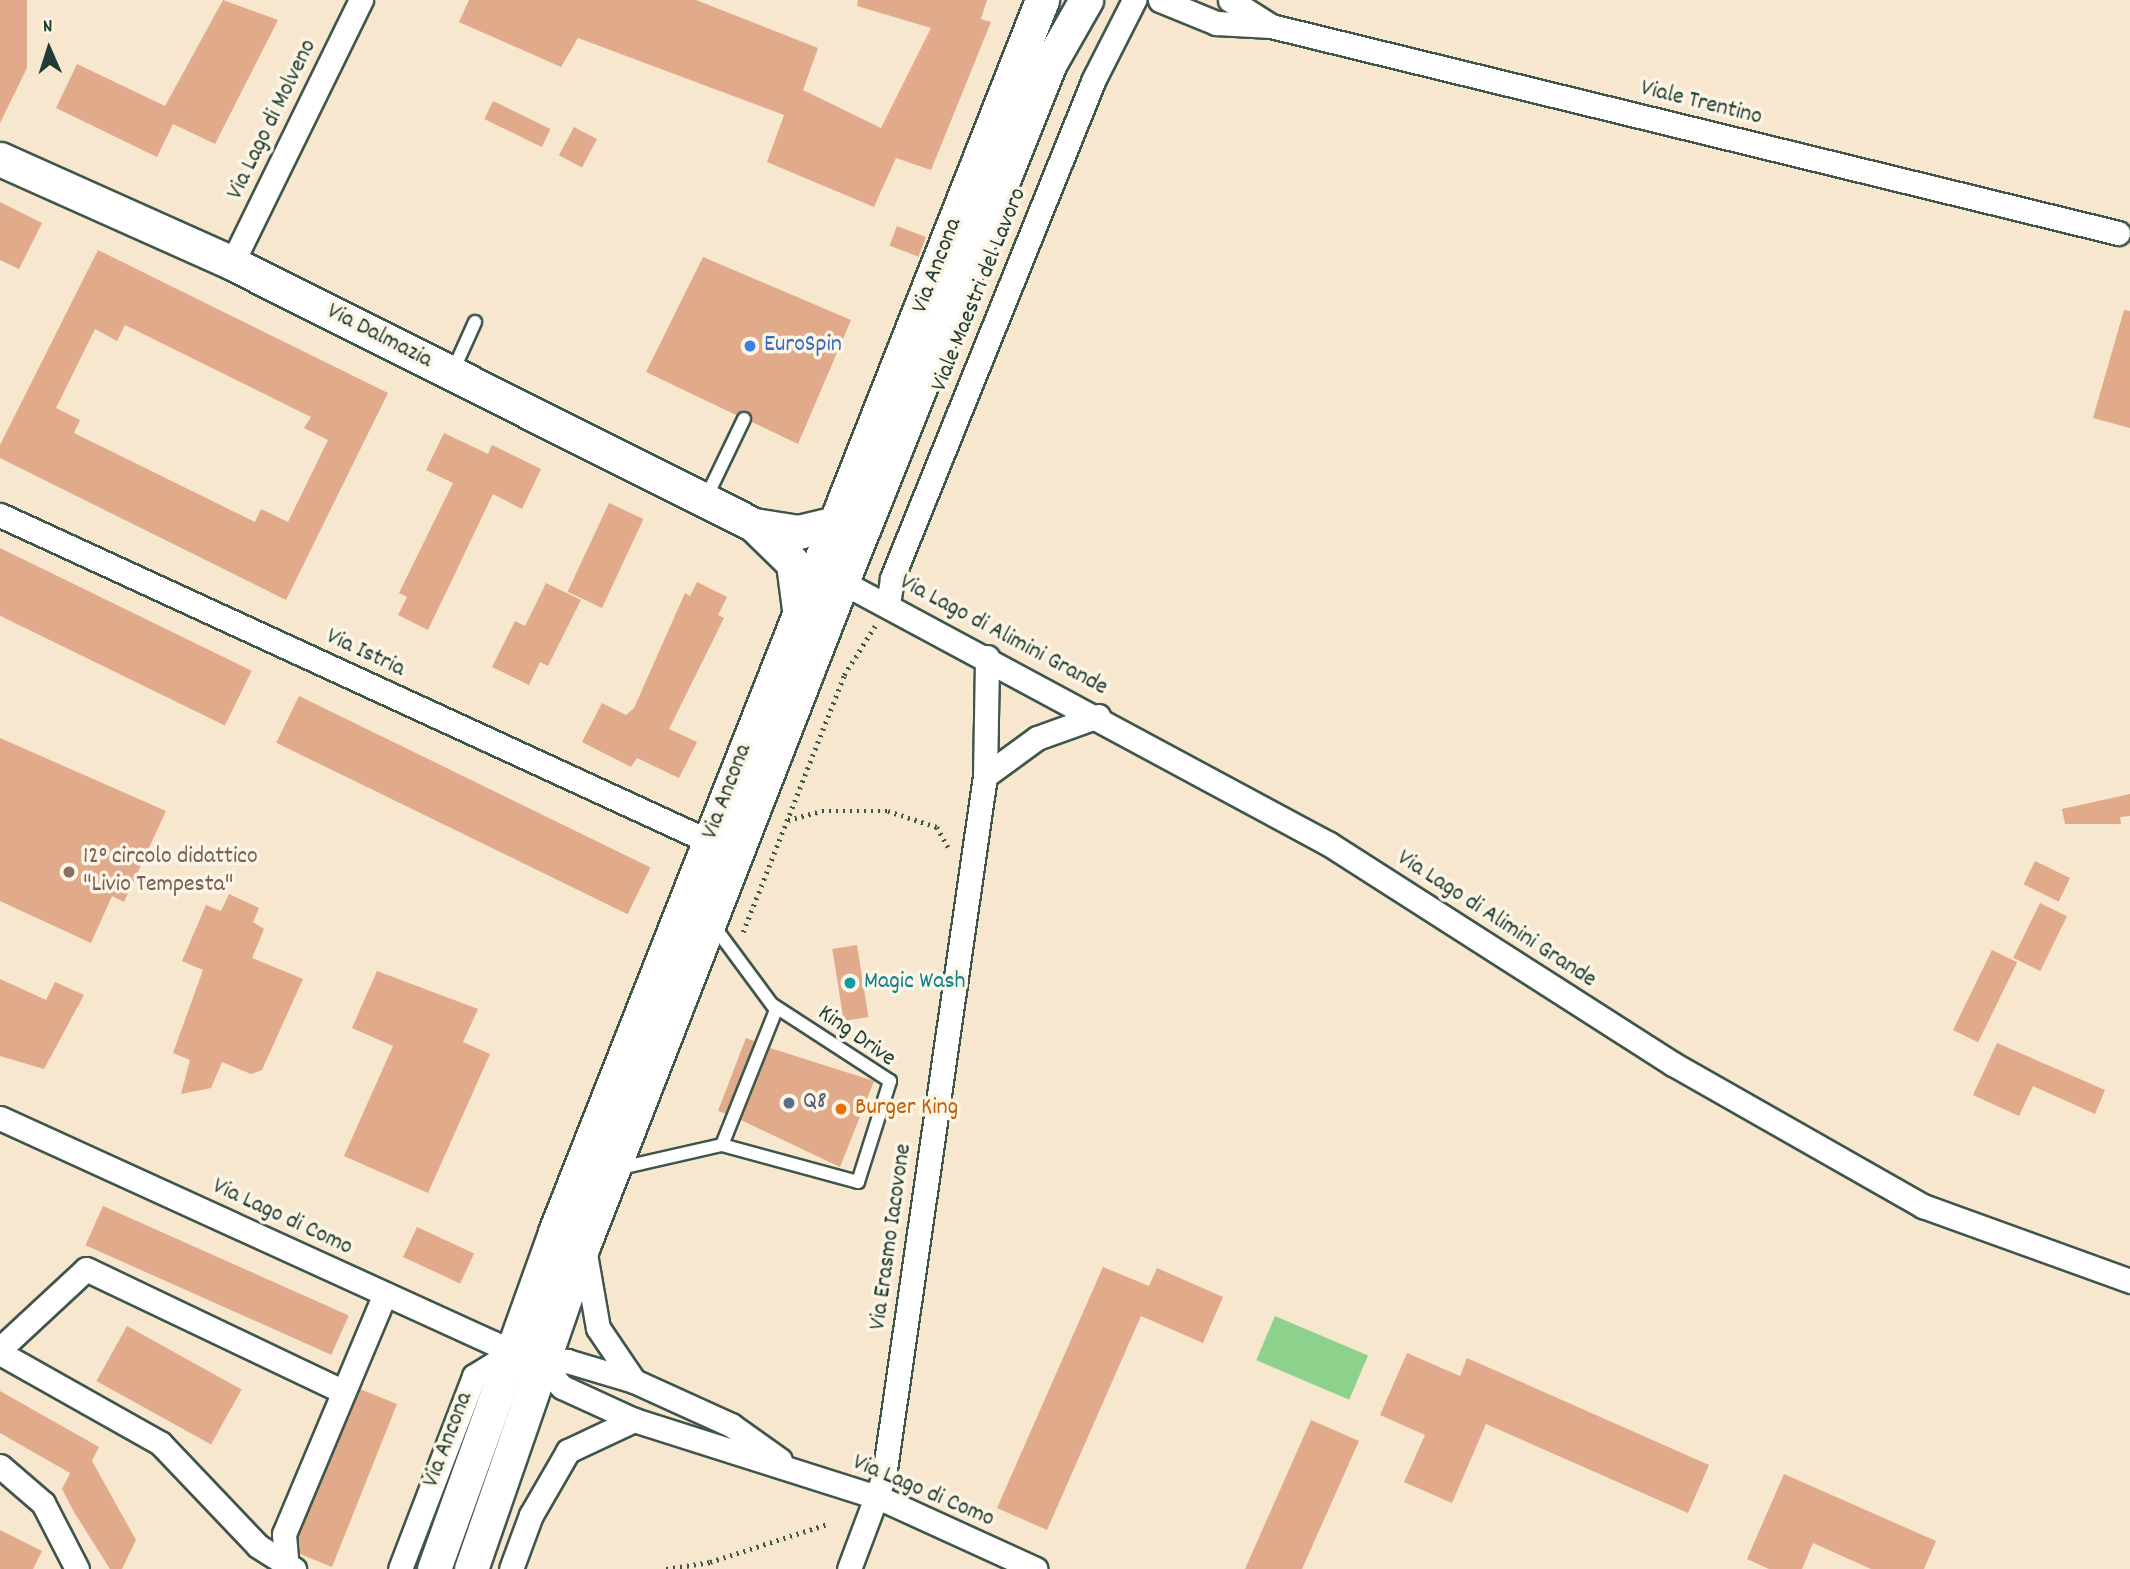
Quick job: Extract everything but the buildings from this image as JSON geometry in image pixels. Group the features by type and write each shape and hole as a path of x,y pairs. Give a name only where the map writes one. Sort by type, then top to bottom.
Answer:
{"street":[{"name":"Via Lago di Molveno","path":"232,263 361,0"},
{"name":"Via Ancona","path":"400,1569 474,1376 513,1352 708,841 799,609 840,522 1042,0"},
{"name":"Via Ancona","path":"471,1569 583,1246 616,1169 842,582 1050,63 1086,0"},
{"name":"Viale Maestri del Lavoro","path":"888,604 892,578 1094,79 1134,0"},
{"name":"Viale Trentino","path":"1160,0 1216,23 1271,26 2118,233"},
{"name":"Viale Trentino","path":"1230,0 1271,26"},
{"name":"Via Dalmazia","path":"0,159 232,263 754,525 793,563 799,609"},
{"name":"Via Istria","path":"0,515 708,841"},
{"name":"Via Dalmazia","path":"754,525 798,532 840,522"},
{"name":"Via Lago di Alimini Grande","path":"842,582 1098,716 1329,844 1673,1064 1923,1206 2130,1281"},
{"name":"Via Erasmo Iacovone","path":"849,1569 880,1499 985,776 987,657"},
{"path":"985,776 1037,738 1098,716"},
{"name":"Via Lago di Como","path":"0,1118 513,1352 542,1366 562,1387 634,1420 789,1466 880,1499 1036,1569"},
{"path":"583,1246 598,1328 634,1381"},
{"path":"290,1568 258,1546 160,1443 0,1351 86,1269 340,1390"},
{"path":"290,1568 284,1534 340,1390 385,1294"},
{"path":"434,1569 513,1352"},
{"name":"Via Lago di Como","path":"542,1366 567,1360 634,1381 731,1425 789,1466"},
{"path":"511,1569 531,1515 568,1451 634,1420"},
{"path":"1,1469 43,1503 77,1569"}],"lane":[{"path":"452,374 475,322"},
{"path":"705,500 744,419"},
{"path":"616,1169 722,1145 773,1005 711,923"},
{"name":"King Drive","path":"722,1145 858,1182 890,1081 773,1005"}],"path":[{"path":"735,954 844,675 888,604"},
{"path":"787,820 857,808 903,814 937,827 950,855"},
{"path":"666,1569 710,1562 828,1524"}],"green space":[{"path":"1275,1316 1368,1355 1349,1400 1256,1360"}],"place":[{"name":"EuroSpin","path":"750,346"},
{"name":"12° circolo didattico \"Livio Tempesta\"","path":"69,872"},
{"name":"Magic Wash","path":"850,983"},
{"name":"Q8","path":"789,1103"},
{"name":"Burger King","path":"841,1109"}]}
